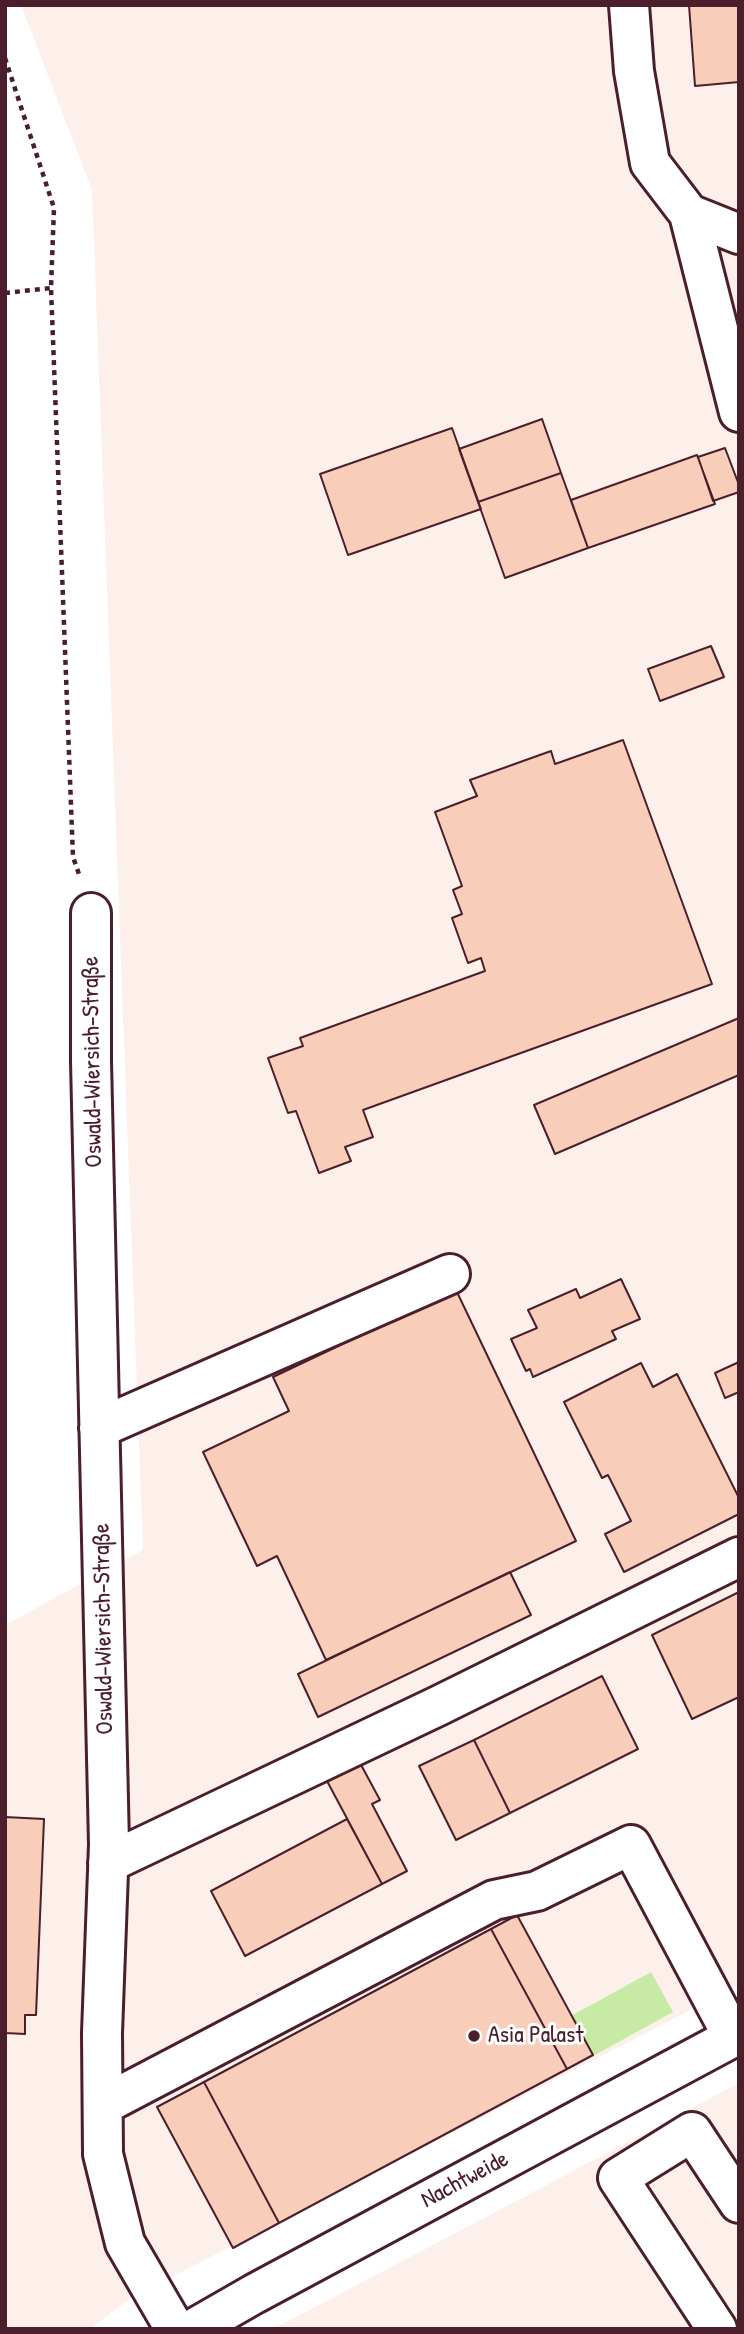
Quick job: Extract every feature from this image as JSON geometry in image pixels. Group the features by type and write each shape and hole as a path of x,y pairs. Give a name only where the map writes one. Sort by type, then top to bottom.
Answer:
{"street":[{"path":"629,5 634,71 650,163 689,214 739,412"},
{"path":"689,214 739,234"},
{"name":"Oswald-Wiersich-Straße","path":"91,913 91,1062 108,1863 102,2033 103,2154 125,2243 175,2329"},
{"path":"99,1428 450,1274"},
{"path":"108,1863 438,1706 739,1557"},
{"path":"103,2105 494,1900 537,1891 631,1845 736,2035"},
{"name":"Nachtweide","path":"194,2329 266,2287 736,2035"},
{"path":"717,2329 618,2178 692,2132 739,2203"}],"path":[{"path":"5,58 54,208 51,288 73,857 91,913"},
{"path":"5,293 51,288"}],"shaded area":[{"path":"21,5 739,5 739,1985 131,2298 90,2329 5,2329 5,1625 143,1550 92,190"},
{"path":"739,2083 739,2329 273,2329 486,2217"}],"green space":[{"path":"651,1972 673,2012 593,2056 571,2016"}],"building":[{"path":"689,5 739,5 739,82 695,86"},
{"path":"542,419 561,473 478,502 459,449"},
{"path":"452,428 481,509 348,555 320,474"},
{"path":"725,448 739,485 739,492 713,501 698,457"},
{"path":"697,455 715,504 588,548 571,500"},
{"path":"561,473 588,548 505,578 478,502"},
{"path":"711,646 724,677 660,701 648,669"},
{"path":"623,740 712,984 363,1110 373,1137 345,1147 351,1161 319,1173 296,1111 288,1113 268,1058 303,1046 300,1038 485,971 481,958 468,963 452,918 462,914 453,890 462,886 435,812 477,796 470,780 551,751 555,764"},
{"path":"739,1018 739,1075 555,1154 534,1105"},
{"path":"621,1279 640,1319 612,1331 616,1339 533,1377 530,1369 526,1371 511,1339 537,1328 528,1310 576,1289 580,1298"},
{"path":"456,1290 576,1541 326,1660 277,1556 257,1566 203,1452 289,1411 273,1377"},
{"path":"739,1362 739,1392 725,1398 715,1373"},
{"path":"641,1363 653,1387 677,1374 739,1498 739,1514 624,1572 605,1534 631,1521 608,1475 602,1478 564,1402"},
{"path":"510,1572 531,1615 318,1717 298,1674"},
{"path":"739,1592 739,1697 692,1719 652,1635"},
{"path":"602,1676 638,1749 510,1813 474,1740"},
{"path":"474,1740 510,1813 456,1840 419,1766"},
{"path":"360,1763 380,1800 372,1804 407,1871 382,1884 327,1781"},
{"path":"5,1817 44,1819 36,2015 25,2015 25,2034 5,2033"},
{"path":"347,1819 382,1884 245,1956 211,1891"},
{"path":"517,1915 593,2055 567,2069 491,1929"},
{"path":"491,1929 567,2069 279,2223 204,2082"},
{"path":"204,2082 279,2223 233,2248 157,2107"}],"place":[{"name":"Asia Palast","path":"474,2036"}]}
